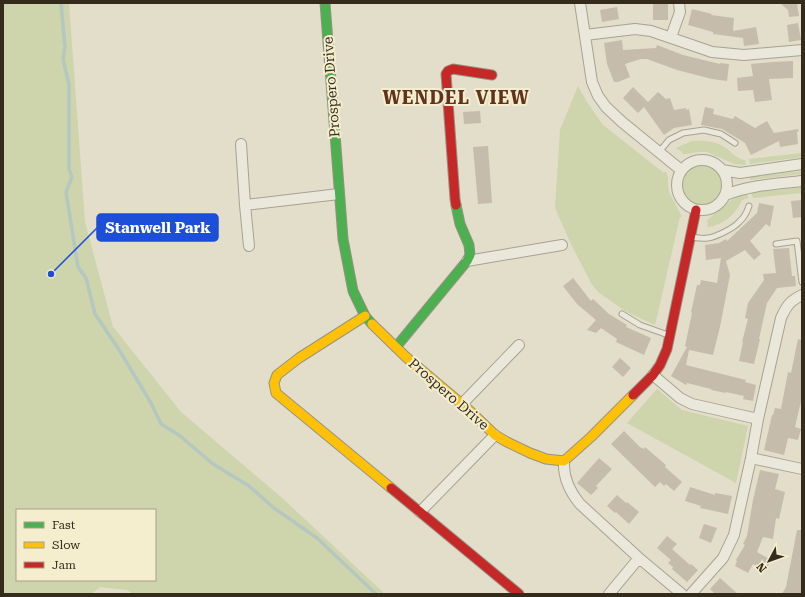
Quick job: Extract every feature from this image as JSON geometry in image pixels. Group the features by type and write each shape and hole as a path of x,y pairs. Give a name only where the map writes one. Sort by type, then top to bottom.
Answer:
{"street":[{"name":"Prospero Drive","path":"325,3 343,239 353,291 365,316 406,357 462,404 495,435 530,453 546,459 564,461"},
{"path":"671,37 680,12 679,3"},
{"path":"581,8 592,82 598,96 606,107 622,122 681,170"},
{"path":"585,35 635,29 651,31 712,52 744,55 802,50"},
{"path":"396,347 467,261 470,255 469,245 460,224 455,199 446,74 450,70 457,69 492,75"},
{"path":"241,144 245,205 250,246"},
{"path":"705,159 718,165 726,178 727,186 722,200 713,208 702,210 696,210 685,204 676,188 676,181 681,170 692,161 705,159"},
{"path":"722,170 740,172 802,164"},
{"path":"725,195 751,187 802,181"},
{"path":"245,205 339,194"},
{"path":"682,594 639,558 580,504 568,485 563,469 564,461 591,437 653,375 663,360 667,349 696,210"},
{"path":"467,261 562,245"},
{"path":"691,594 723,558 734,535 781,318 785,309 793,300 802,295"},
{"path":"365,316 299,358 277,375 274,383 276,393 519,594"},
{"path":"462,404 519,345"},
{"path":"653,375 680,398 692,404 758,419"},
{"path":"420,512 495,435"},
{"path":"751,458 802,469"},
{"path":"609,594 639,558"}],"lane":[{"path":"659,152 669,140 683,134 704,130 721,134 735,143"},
{"path":"690,236 709,238 726,231 739,222 746,214 749,206"},
{"path":"776,244 799,240 802,282"},
{"path":"622,314 640,325 670,335"}],"green space":[{"path":"3,3 69,3 85,222 113,327 181,412 280,496 385,594 133,594 127,590 100,587 91,594 4,594"},
{"path":"578,86 603,125 664,173 666,171 669,192 682,217 680,217 655,325 625,311 598,292 591,283 570,242 555,208 560,130"},
{"path":"692,141 714,142 726,148 737,157 745,160 746,165 734,164 707,152 682,154 682,152 676,148"},
{"path":"802,153 802,157 750,164 749,159"},
{"path":"702,163 717,169 723,184 717,199 702,205 687,199 681,184 687,169"},
{"path":"802,171 802,174 750,180 750,177"},
{"path":"802,187 802,193 753,198 751,193"},
{"path":"748,193 748,198 742,200 733,214 724,222 707,227 708,222 706,221 731,200"},
{"path":"657,389 682,410 748,426 736,483 627,423"}],"building":[{"path":"653,3 668,3 668,20 653,20"},
{"path":"780,3 797,3 799,16 789,17 788,10"},
{"path":"617,7 619,19 602,22 600,10"},
{"path":"692,9 712,14 711,15 734,18 733,31 756,27 759,44 744,46 743,38 713,34 713,32 688,25"},
{"path":"798,23 801,40 789,42 787,25"},
{"path":"622,40 623,50 656,48 657,45 683,55 720,64 729,64 727,81 712,79 677,70 647,59 641,59 625,64 630,77 614,82 607,64 604,43"},
{"path":"793,61 793,78 769,79 772,100 755,102 753,90 738,91 737,78 753,76 751,64"},
{"path":"633,87 648,102 658,92 666,99 670,98 674,110 689,109 692,125 674,128 664,135 644,107 638,113 623,98"},
{"path":"705,107 714,109 713,114 733,119 735,116 755,128 767,121 774,133 798,129 798,144 780,147 779,141 751,155 745,143 722,129 701,125"},
{"path":"480,111 481,123 464,124 463,112"},
{"path":"488,146 492,203 478,204 473,147"},
{"path":"802,200 802,217 793,218 791,201"},
{"path":"759,203 774,206 770,227 766,224 750,241 761,254 754,260 745,250 726,261 730,275 713,355 689,350 686,365 746,380 745,382 756,385 753,401 743,399 744,396 711,390 687,383 686,385 671,376 687,347 685,346 697,285 700,285 701,280 717,283 721,258 706,260 705,245 719,243 726,239 727,241 757,213"},
{"path":"789,248 792,276 795,276 796,286 777,288 767,303 754,364 739,361 748,319 745,318 748,303 764,280 763,274 776,273 773,249"},
{"path":"573,278 591,301 593,299 609,314 627,325 626,327 651,338 644,355 616,342 617,339 601,328 596,333 587,330 596,320 577,304 563,286"},
{"path":"798,339 802,340 802,397 795,427 801,429 798,440 788,438 784,455 764,450 772,415 775,408 781,409 788,372 791,373"},
{"path":"620,358 631,368 623,377 612,367"},
{"path":"624,431 640,447 644,449 645,447 666,465 665,467 682,482 674,491 666,484 664,486 660,482 655,487 611,444"},
{"path":"599,458 612,469 596,486 598,488 591,495 577,483"},
{"path":"760,470 779,474 775,489 785,492 779,519 776,518 773,539 763,537 757,552 771,560 765,571 753,564 748,573 735,566 736,560 745,545 743,544 747,536"},
{"path":"690,487 715,495 715,493 732,496 728,514 700,508 701,506 685,501"},
{"path":"617,495 639,512 629,524 607,506"},
{"path":"704,524 717,528 711,543 699,538"},
{"path":"797,530 802,530 802,594 782,594 786,587"},
{"path":"667,536 677,544 672,549 698,570 687,582 672,569 673,567 668,563 671,560 657,548"},
{"path":"720,578 738,594 715,594 710,589"}],"waterway":[{"path":"61,3 65,47 63,59 69,85 69,169 72,177 66,192 78,267 86,278 95,314 118,348 151,403 161,424 179,435 213,464 249,486 274,508 317,538 376,594"}],"traffic: fast":[{"path":"325,3 343,239 353,291 365,316 372,324"},
{"path":"396,347 467,261 470,255 469,245 460,224 456,205"}],"traffic: slow":[{"path":"365,316 299,358 277,375 274,383 276,393 391,488"},
{"path":"372,324 406,357 470,411 495,435 530,453 546,459 564,461 591,437 633,395"}],"traffic: jam":[{"path":"456,205 446,74 448,71 453,69 492,75"},
{"path":"633,395 653,375 660,365 667,349 696,210"},
{"path":"391,488 519,594"}],"place":[{"name":"Stanwell Park","path":"51,274"}],"district":[{"name":"WENDEL VIEW","path":"456,97"}]}
